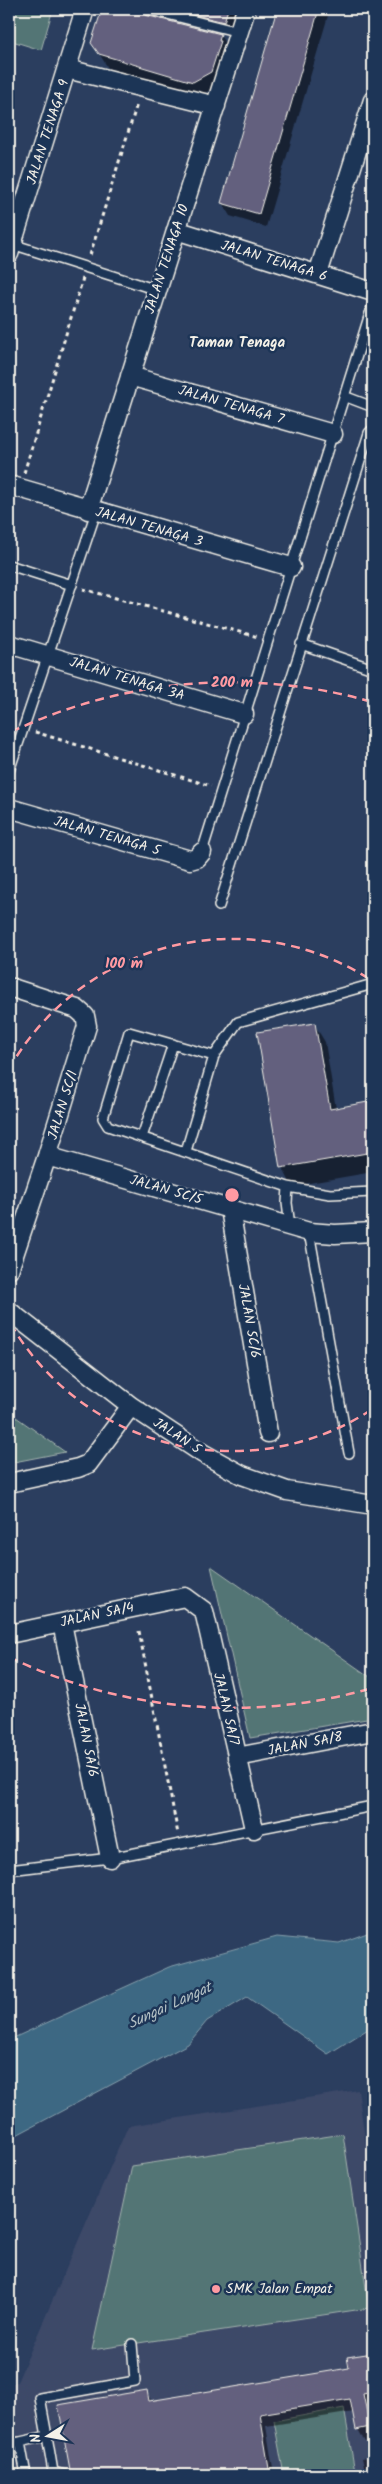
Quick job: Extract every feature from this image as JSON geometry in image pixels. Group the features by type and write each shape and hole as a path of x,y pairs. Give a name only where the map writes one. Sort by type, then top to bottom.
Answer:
{"street":[{"name":"JALAN TENAGA 9","path":"10,249 85,9"},
{"name":"JALAN TENAGA 10","path":"92,511 130,376 246,9"},
{"path":"67,69 216,106"},
{"path":"318,274 373,100"},
{"name":"JALAN TENAGA 6","path":"176,230 373,292"},
{"name":"JALAN TENAGA 7","path":"130,376 333,434"},
{"name":"JALAN TENAGA 3","path":"14,486 92,511 291,567"},
{"name":"JALAN TENAGA 3A","path":"9,644 244,714"},
{"name":"JALAN TENAGA 5","path":"9,808 190,860 196,858 202,852"},
{"name":"JALAN 5C/1","path":"9,987 77,1009 85,1016 87,1026 9,1270"},
{"name":"JALAN 5C/5","path":"47,1156 309,1232 335,1234 373,1232"},
{"name":"JALAN 5C/6","path":"230,1209 268,1433"},
{"name":"JALAN 5","path":"9,1311 131,1406 202,1453 242,1475 287,1491 373,1505"},
{"path":"9,1483 78,1468 88,1464 131,1406"},
{"name":"JALAN 5A/4","path":"9,1634 185,1597"},
{"name":"JALAN 5A/7","path":"185,1597 204,1611 254,1829"},
{"name":"JALAN 5A/6","path":"62,1623 110,1858"},
{"name":"JALAN 5A/8","path":"237,1757 373,1731"}],"lane":[{"path":"147,9 239,32"},
{"path":"10,249 86,268 157,290"},
{"path":"202,852 373,304"},
{"path":"344,396 373,407"},
{"path":"219,906 301,644 369,433 373,428"},
{"path":"9,771 72,585 92,511"},
{"path":"9,565 72,585"},
{"path":"301,644 373,669"},
{"path":"186,1151 214,1056 238,1022 373,984"},
{"path":"214,1056 129,1032 102,1118 108,1126 288,1187 330,1194 373,1192"},
{"path":"142,1137 173,1044"},
{"path":"283,1224 288,1187"},
{"path":"309,1232 349,1452"},
{"path":"9,1870 110,1858 373,1806"},
{"path":"65,2475 53,2472 40,2398 135,2381 132,2344"},
{"path":"9,2444 47,2436"},
{"path":"20,2442 26,2475"}],"path":[{"path":"14,486 86,268 142,88"},
{"path":"72,585 268,639"},
{"path":"23,728 221,789"},
{"path":"139,1631 178,1835"}],"shaded area":[{"name":"SMK Jalan Empat","path":"358,2090 373,2195 373,2475 9,2475 9,2384 17,2382 128,2126"}],"green space":[{"path":"9,9 53,9 41,50 9,40"},
{"path":"9,1412 65,1452 9,1463"},
{"path":"211,1566 373,1679 373,1718 250,1738"},
{"path":"343,2134 369,2308 92,2350 132,2166"},
{"path":"344,2408 355,2472 336,2475 284,2475 274,2421"}],"water":[{"name":"Sungai Langat","path":"373,1931 373,2026 328,2054 247,1997 207,2021 188,2044 9,2139 9,2040 169,1967 277,1937 339,1943"}],"building":[{"path":"102,9 141,9 145,15 221,34 219,41 221,41 211,72 193,82 99,54 91,43"},
{"path":"172,9 228,9 224,22"},
{"path":"277,9 319,9 259,214 221,203"},
{"path":"315,1023 330,1109 373,1101 373,1152 280,1168 257,1032"},
{"path":"373,2353 373,2392 363,2394 370,2427 356,2430 350,2399 260,2414 270,2475 71,2475 58,2405 147,2390 149,2401 349,2368 347,2357"}],"place":[{"name":"SMK Jalan Empat","path":"216,2289"}],"district":[{"name":"Taman Tenaga","path":"237,343"}]}
